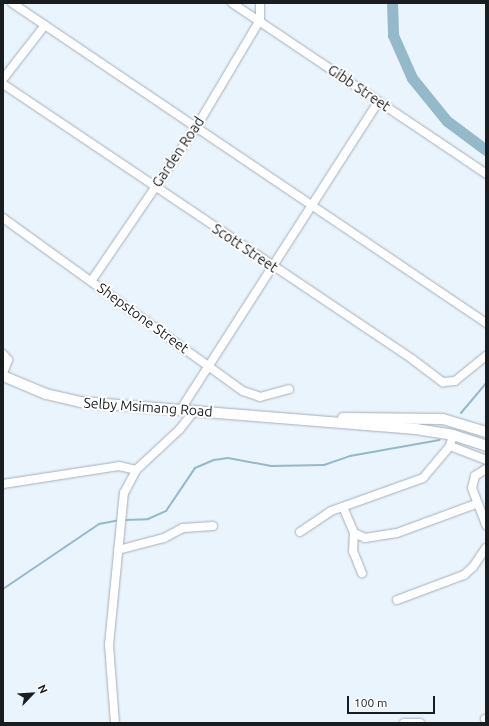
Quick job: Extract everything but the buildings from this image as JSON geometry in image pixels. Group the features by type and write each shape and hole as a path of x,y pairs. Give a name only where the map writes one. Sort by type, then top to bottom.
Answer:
{"main road":[{"name":"Selby Msimang Road","path":"3,376 46,394 81,402 297,418 454,435 486,446"},
{"name":"Selby Msimang Road","path":"297,418 443,419 486,432"}],"street":[{"path":"12,3 197,126 310,207 486,323"},
{"name":"Gibb Street","path":"232,3 260,20 378,102 486,174"},
{"path":"260,3 260,20"},
{"name":"Garden Road","path":"92,280 197,126 260,20"},
{"path":"3,79 45,25"},
{"name":"Scott Street","path":"3,84 443,382 456,381 486,356"},
{"path":"181,410 271,265 378,102"},
{"name":"Shepstone Street","path":"3,218 92,280 207,366 249,395 264,396 289,389"},
{"path":"3,354 8,360 3,373"},
{"path":"115,723 109,645 122,502 128,482 136,470 180,429 194,410"},
{"path":"300,532 320,517 343,507 423,478 450,446 454,435"},
{"path":"450,446 486,460"},
{"path":"3,484 119,466 136,470"},
{"path":"486,469 475,476 472,483 476,504 486,525"},
{"path":"354,533 364,538 385,536 476,504"},
{"path":"343,507 354,533 353,551 362,573"},
{"path":"118,546 164,538 183,528 213,526"},
{"path":"397,600 464,575 473,568 486,548"},
{"path":"404,723 420,723"}],"waterway":[{"path":"392,3 393,35 412,78 447,121 486,150"},
{"path":"461,413 486,383"},
{"path":"124,520 148,519 166,511 195,468 214,460 228,458 271,466 324,465 350,456 440,440"},
{"path":"3,589 99,524 119,520"}]}
